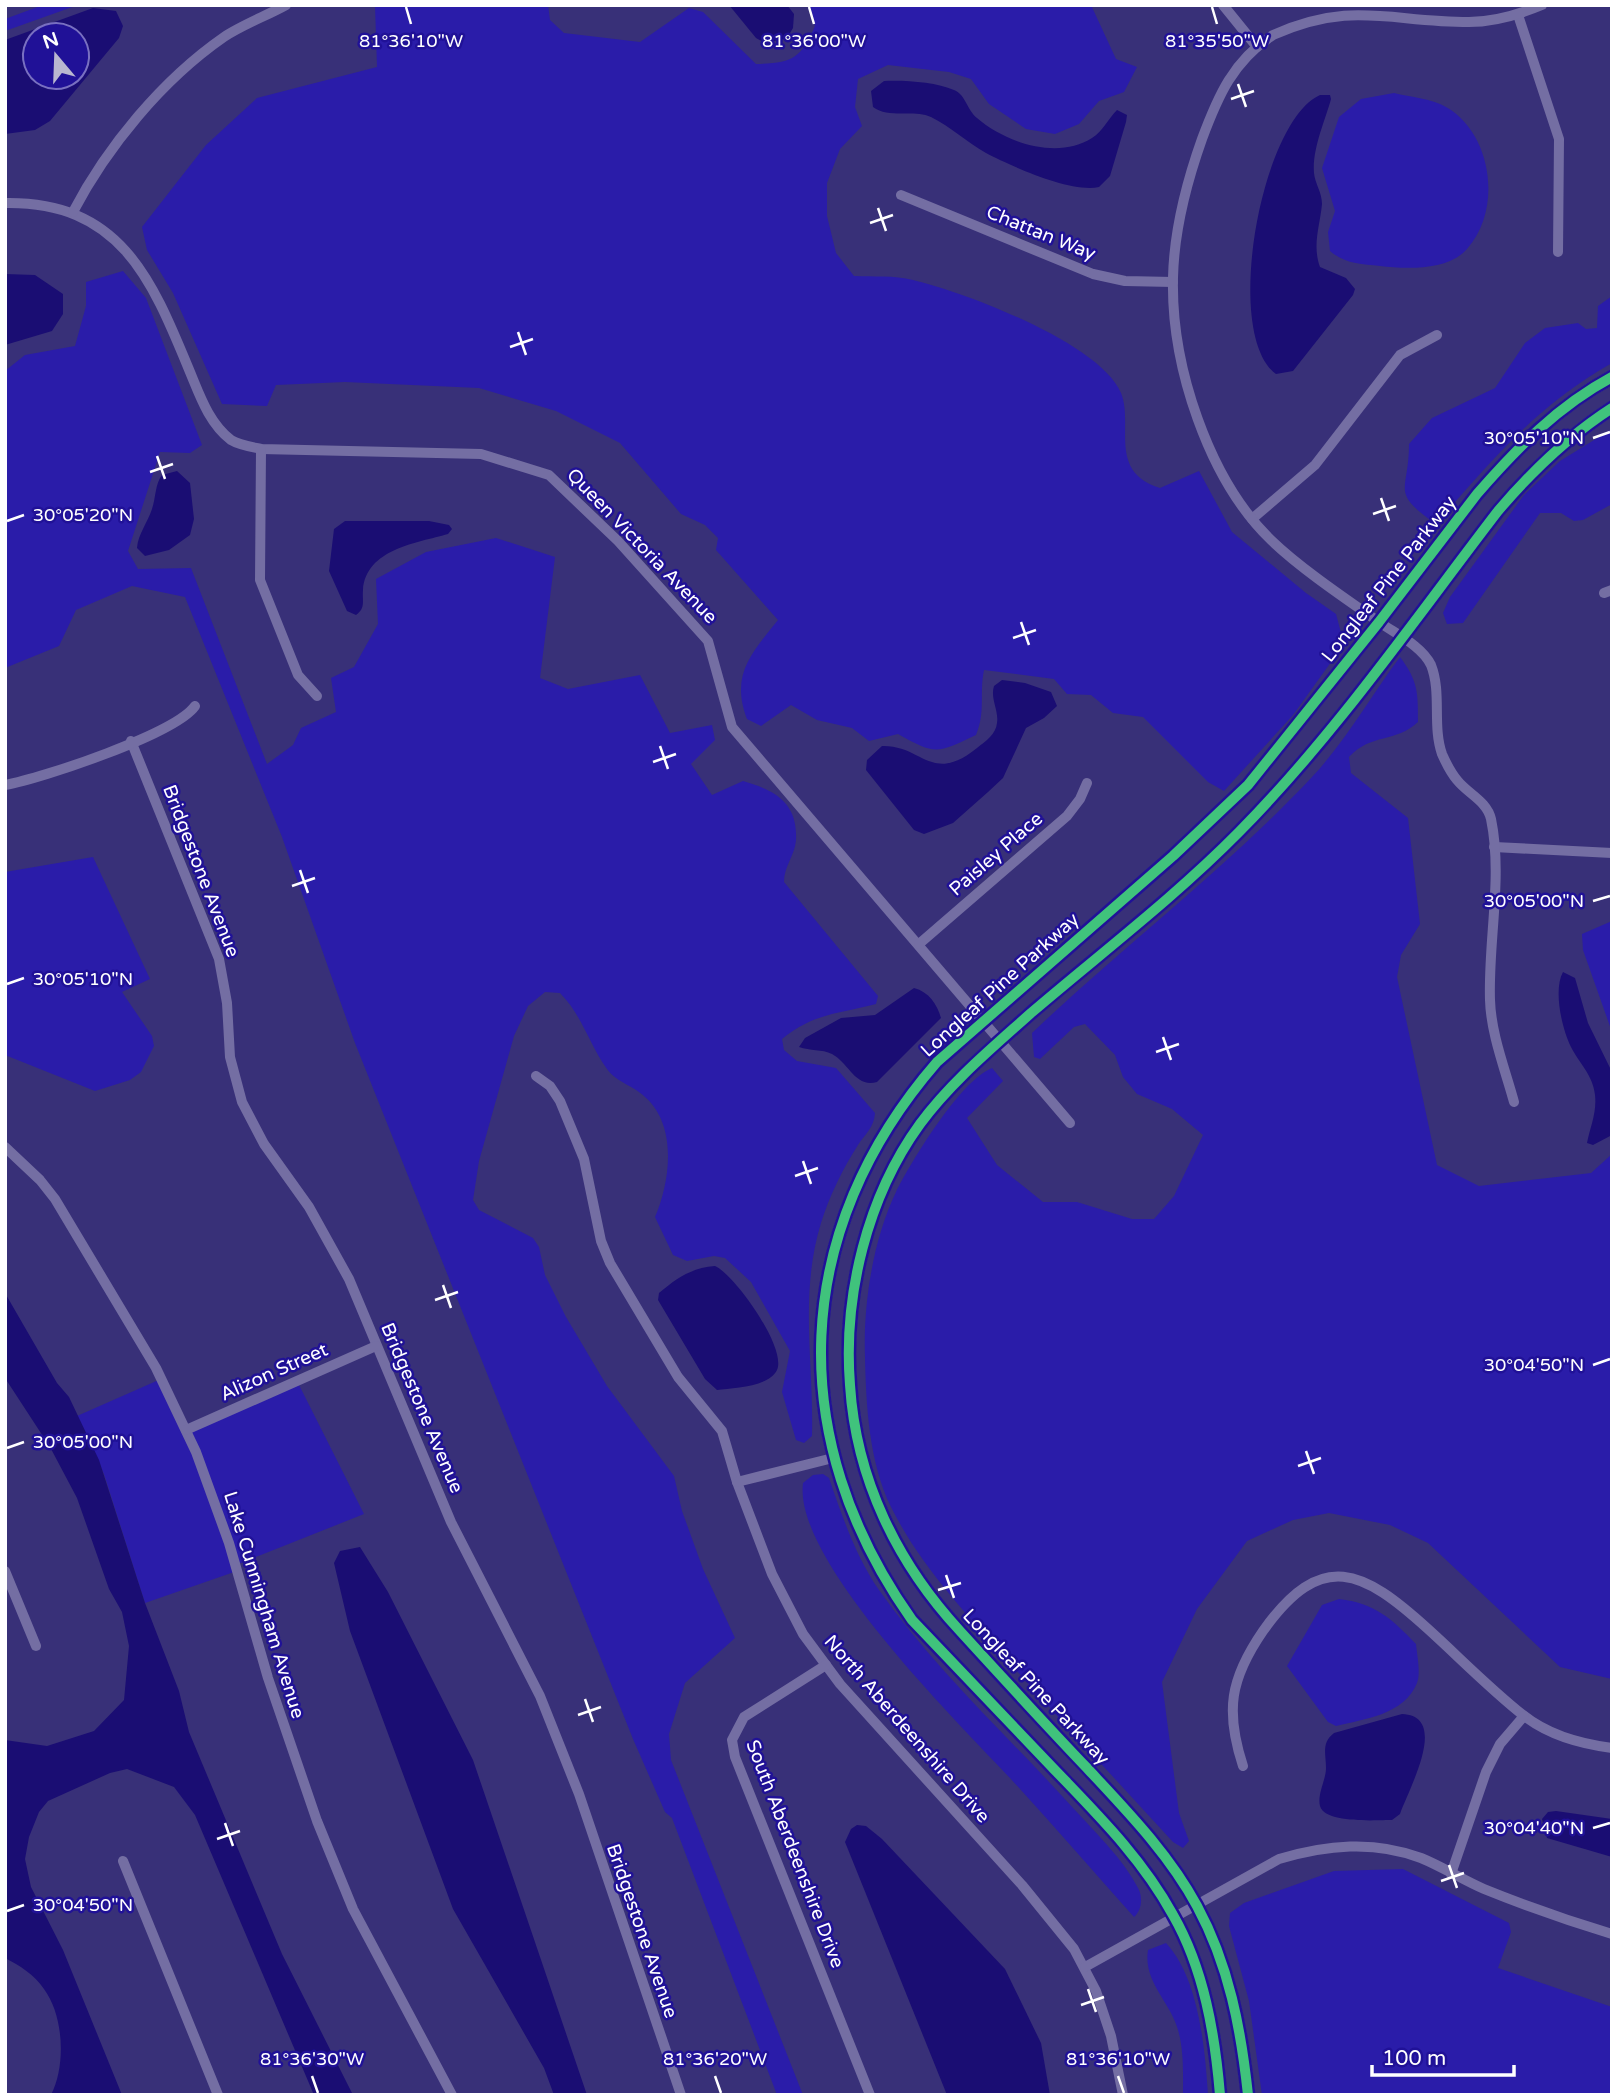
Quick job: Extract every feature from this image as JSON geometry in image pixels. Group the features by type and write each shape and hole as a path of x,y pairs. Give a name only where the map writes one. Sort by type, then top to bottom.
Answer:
{"main road":[{"name":"Longleaf Pine Parkway","path":"1220,2095 1212,2022 1175,1917 1130,1851 912,1620 890,1588 856,1525 833,1458 825,1417 821,1330 825,1295 847,1209 866,1163 901,1107 937,1062 1215,818 1273,756 1511,454 1561,410 1612,377"},
{"name":"Longleaf Pine Parkway","path":"1248,2095 1239,2028 1229,1982 1197,1905 1149,1835 933,1602 913,1574 887,1525 859,1452 852,1413 848,1331 857,1276 873,1218 891,1175 918,1127 957,1080 1234,838 1294,773 1498,511 1531,473 1557,447 1612,408"}],"street":[{"path":"73,212 93,174 165,88 224,37 286,5"},
{"path":"1223,5 1257,47"},
{"path":"1514,1102 1491,1010 1494,847 1490,814 1457,781 1444,758 1436,723 1432,668 1426,657 1272,541 1252,519 1219,469 1199,421 1186,377 1173,282 1184,194 1199,147 1225,83 1257,47 1289,25 1337,9 1365,7 1471,22 1518,15 1542,5"},
{"path":"1518,15 1559,139 1558,253"},
{"name":"Chattan Way","path":"901,195 1093,274 1125,281 1173,282"},
{"name":"Queen Victoria Avenue","path":"5,203 32,202 73,212 111,235 144,270 208,414 232,441 261,449 481,454 549,475 618,541 708,641 732,727 1070,1123"},
{"path":"1252,519 1314,465 1400,355 1437,335"},
{"path":"261,449 260,580 298,675 317,696"},
{"path":"5,785 48,774 131,741 183,718 195,706"},
{"name":"Bridgestone Avenue","path":"131,741 219,959 227,1003 230,1057 242,1102 264,1144 331,1244 451,1522 554,1727 681,2095"},
{"name":"Paisley Place","path":"919,944 1067,816 1080,799 1087,783"},
{"path":"1494,847 1612,853"},
{"name":"North Aberdeenshire Drive","path":"536,1076 550,1086 560,1101 584,1159 601,1241 610,1263 678,1377 722,1431 737,1482 772,1574 803,1634 893,1745 1022,1885 1074,1949 1085,1967 1111,2036 1123,2095"},
{"name":"Lake Cunningham Avenue","path":"5,1147 40,1180 55,1199 156,1368 186,1430 224,1530 284,1727 327,1846 367,1937 452,2095"},
{"name":"Alizon Street","path":"186,1430 376,1346"},
{"path":"737,1482 833,1458"},
{"path":"5,1571 36,1646"},
{"path":"1243,1766 1232,1717 1233,1697 1245,1657 1282,1605 1300,1589 1337,1577 1357,1578 1391,1595 1524,1716 1568,1739 1612,1748"},
{"name":"South Aberdeenshire Drive","path":"826,1665 744,1717 732,1740 740,1770 870,2095"},
{"path":"1451,1874 1486,1772 1500,1744 1524,1716"},
{"path":"1085,1967 1279,1859 1312,1849 1345,1846 1383,1847 1422,1859 1451,1874 1550,1915 1612,1934"},
{"path":"122,1861 218,2095"}],"shaded area":[{"path":"43,5 78,5 33,21 21,21 21,25 5,31 5,19"},
{"path":"375,5 548,5 550,20 564,33 640,42 689,8 703,12 756,64 787,60 800,52 815,26 807,5 1091,5 1116,59 1137,67 1124,92 1099,101 1079,124 1055,134 1026,129 989,104 971,79 949,72 888,65 858,79 855,107 862,126 840,149 827,183 827,216 836,253 854,276 906,278 936,286 1028,322 1087,356 1108,374 1121,393 1128,459 1133,471 1144,481 1160,488 1199,471 1232,532 1336,614 1344,644 1293,715 1224,791 1208,782 1143,717 1113,713 1091,695 1067,694 1054,679 984,670 981,718 976,735 937,750 921,746 898,734 869,741 852,728 817,720 791,705 761,726 747,719 742,703 742,677 752,654 778,620 716,550 718,538 705,525 681,514 620,443 556,411 479,388 345,382 276,385 267,406 222,404 173,293 147,250 142,227 206,145 257,98 377,67"},
{"path":"729,5 787,5 794,14 793,28 787,38 765,43 756,38"},
{"path":"93,8 116,11 123,26 119,38 91,72 91,21 57,21"},
{"path":"21,34 21,91 75,91 50,121 35,130 5,134 5,40"},
{"path":"884,81 920,82 954,90 961,95 974,115 989,127 1002,135 1033,146 1064,148 1092,138 1117,110 1127,115 1126,122 1110,176 1099,187 1073,186 1042,178 997,159 931,117 879,111 873,107 871,91"},
{"path":"1394,93 1446,107 1462,119 1474,135 1482,153 1488,193 1485,214 1478,232 1459,256 1438,265 1414,268 1366,265 1347,261 1330,251 1328,232 1335,211 1322,168 1339,117 1361,99"},
{"path":"1320,95 1330,95 1331,99 1314,164 1322,204 1317,243 1318,259 1320,267 1346,278 1355,289 1293,371 1276,374 1260,352 1252,317 1251,275 1256,229 1266,184 1281,144 1299,113"},
{"path":"123,271 146,298 202,445 190,453 160,452 128,551 138,569 191,568 267,764 293,745 301,728 336,712 331,678 354,667 378,624 376,579 426,552 496,538 555,557 540,678 568,689 640,675 670,733 712,725 715,740 691,764 712,795 743,781 774,794 788,807 796,827 796,840 784,882 878,996 876,1004 816,1019 782,1039 784,1050 797,1061 836,1068 875,1113 871,1127 852,1154 832,1193 814,1250 809,1303 812,1436 804,1443 796,1440 782,1392 790,1351 751,1282 725,1258 714,1256 687,1261 673,1255 655,1217 667,1171 667,1138 663,1123 656,1109 645,1097 615,1078 607,1069 574,1011 560,993 545,992 528,1006 514,1036 479,1161 473,1200 479,1210 533,1238 539,1247 545,1275 566,1317 607,1386 674,1476 682,1511 703,1569 735,1638 685,1683 669,1734 671,1760 803,2095 777,2095 672,1818 665,1812 633,1739 355,1043 282,837 185,597 132,586 76,610 59,646 5,668 5,371 25,355 75,346 86,306 86,282"},
{"path":"5,274 35,275 63,294 63,314 52,331 5,345"},
{"path":"1612,296 1612,363 1560,398 1516,436 1436,524 1421,513 1407,497 1405,490 1409,444 1432,418 1495,388 1525,343 1545,328 1578,323 1586,329 1597,328 1598,306"},
{"path":"1612,429 1612,504 1583,520 1574,521 1561,513 1540,513 1463,623 1447,624 1443,613 1450,597 1524,495 1560,461"},
{"path":"177,471 190,483 194,519 190,535 169,550 145,556 137,548 152,509 158,482 162,475"},
{"path":"345,521 429,521 449,525 452,529 448,534 395,550 373,565 366,576 362,607 356,615 347,611 329,571 334,529"},
{"path":"1400,657 1416,687 1418,722 1401,733 1366,744 1349,757 1351,773 1408,818 1420,924 1401,955 1397,977 1437,1165 1479,1186 1591,1173 1612,1154 1612,1679 1560,1667 1428,1543 1390,1525 1329,1513 1293,1520 1247,1541 1197,1609 1162,1682 1179,1813 1189,1841 1183,1848 1173,1842 960,1607 916,1549 891,1507 873,1452 868,1414 865,1337 871,1273 888,1211 913,1161 966,1088 992,1068 1003,1081 967,1118 997,1165 1043,1202 1077,1202 1132,1219 1154,1219 1174,1196 1203,1135 1172,1109 1137,1094 1123,1077 1115,1055 1085,1024 1074,1027 1040,1059 1034,1057 1032,1033 1279,811 1336,749"},
{"path":"1002,680 1025,683 1051,692 1057,706 1044,718 1026,728 1003,778 953,823 924,834 914,830 866,770 867,760 882,746 896,747 938,763 949,763 961,758 984,743 995,731 997,718 993,691 994,686"},
{"path":"93,857 150,979 122,992 152,1036 154,1046 141,1072 130,1080 95,1091 5,1055 5,872"},
{"path":"1612,921 1612,1032 1583,950 1582,934"},
{"path":"1563,972 1575,978 1588,1023 1612,1072 1612,1135 1593,1145 1587,1143 1594,1114 1594,1088 1571,1047 1562,1020 1559,989"},
{"path":"914,988 932,999 941,1018 877,1082 869,1083 858,1078 832,1054 799,1047 805,1038 841,1018 875,1015"},
{"path":"715,1266 735,1283 746,1297 774,1346 778,1360 777,1370 773,1376 759,1383 717,1390 705,1379 658,1300 659,1293 678,1278 691,1271"},
{"path":"5,1293 57,1383 69,1397 99,1460 145,1603 179,1691 189,1732 282,1954 353,2095 314,2095 195,1815 174,1787 127,1769 110,1773 48,1801 39,1812 29,1837 25,1859 31,1887 63,1950 122,2095 51,2095 61,2056 56,2013 51,2000 36,1979 5,1958 5,1740 47,1746 94,1731 124,1700 129,1646 122,1612 109,1589 77,1498 50,1447 5,1378"},
{"path":"161,1379 185,1430 296,1379 364,1514 236,1565 237,1571 145,1603 104,1474 77,1416"},
{"path":"823,1474 829,1478 863,1564 901,1619 948,1675 1125,1867 1141,1895 1140,1907 1134,1917 919,1680 850,1595 824,1554 807,1515 803,1483 813,1475"},
{"path":"360,1547 388,1592 473,1760 587,2095 554,2095 544,2068 453,1909 350,1631 334,1563 340,1551"},
{"path":"1339,1599 1373,1608 1399,1627 1416,1644 1419,1675 1411,1694 1393,1709 1371,1718 1336,1726 1328,1722 1287,1666 1322,1605"},
{"path":"1402,1714 1416,1718 1423,1727 1425,1740 1417,1771 1400,1814 1392,1820 1364,1820 1331,1816 1324,1812 1320,1806 1320,1797 1326,1773 1325,1749 1330,1737 1334,1733"},
{"path":"1548,1812 1612,1819 1612,1857 1547,1838 1542,1819"},
{"path":"857,1825 866,1826 882,1839 1005,1969 1041,2043 1050,2095 947,2095 845,1842 851,1829"},
{"path":"1403,1869 1509,1923 1511,1932 1498,1968 1612,2007 1612,2095 1262,2095 1249,2001 1229,1926 1230,1913 1244,1903 1334,1871"},
{"path":"1166,1943 1186,1975 1193,1994 1202,2036 1208,2095 1183,2095 1182,2054 1178,2030 1149,1972 1148,1950"}],"cycle path":[{"path":"1220,2095 1211,2025 1200,1980 1184,1936 1161,1894 1133,1855 1101,1819 912,1620 870,1551 841,1480 825,1408 821,1336 831,1264 853,1194 889,1127 937,1062 1173,856 1248,785 1492,477 1523,444 1556,415 1592,388 1612,377"},
{"path":"1248,2095 1242,2046 1225,1974 1208,1928 1186,1887 1132,1817 937,1605 899,1548 884,1518 861,1454 850,1385 851,1317 862,1248 886,1183 901,1153 932,1109 958,1080 1002,1039 1163,902 1239,832 1341,716 1511,496 1565,443 1612,408"}]}
